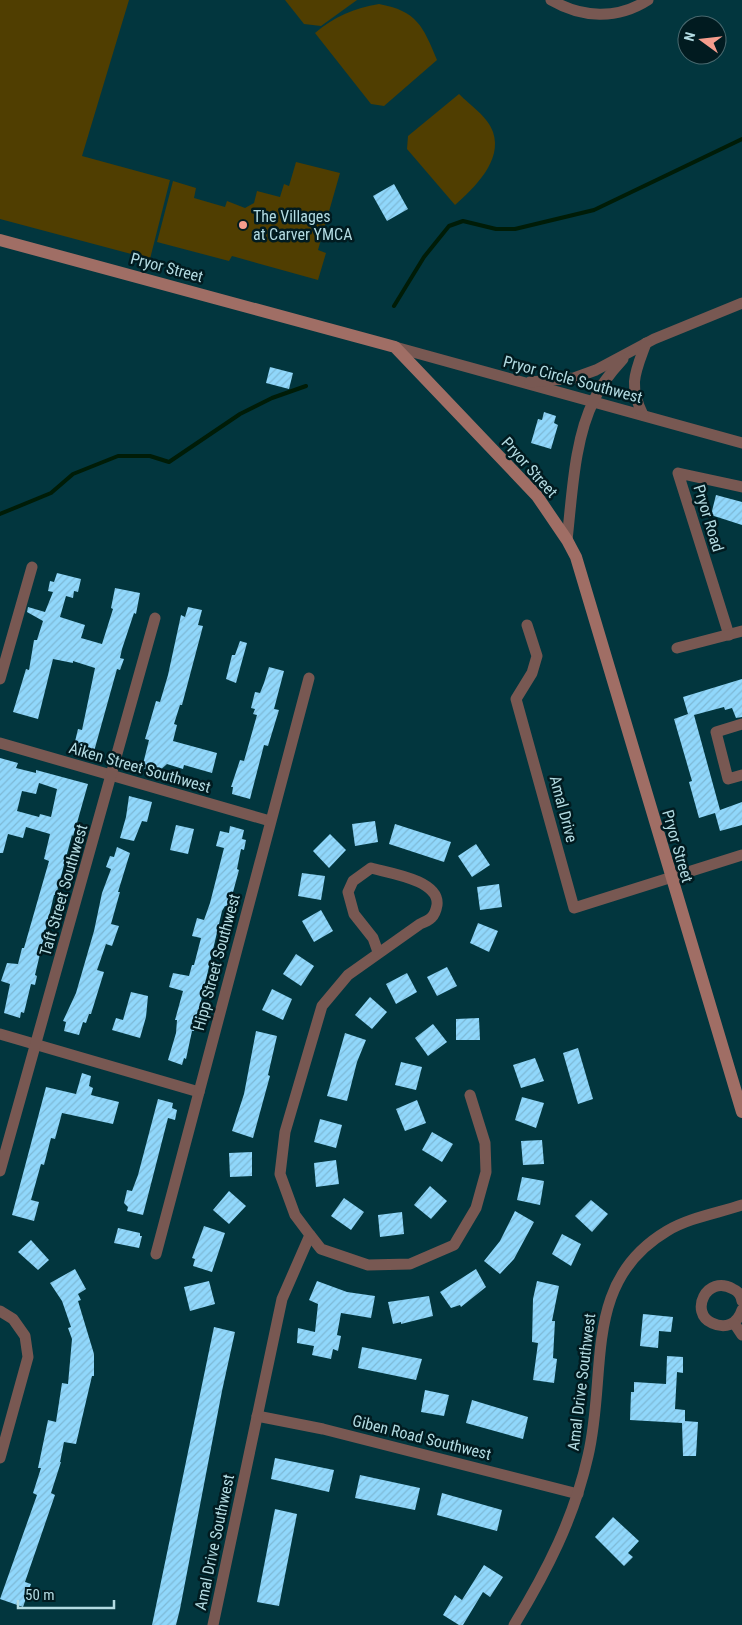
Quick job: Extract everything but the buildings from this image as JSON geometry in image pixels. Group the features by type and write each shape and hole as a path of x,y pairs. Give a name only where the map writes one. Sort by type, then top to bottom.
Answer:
{"main road":[{"name":"Pryor Street","path":"0,240 395,347 537,496 567,540 576,558 670,877 742,1112"}],"street":[{"path":"550,0 562,6 591,15 616,14 648,0"},
{"path":"524,383 574,378 596,370 646,343 742,303"},
{"path":"643,415 633,391 633,378 646,343"},
{"name":"Pryor Circle Southwest","path":"395,347 742,442"},
{"path":"567,540 580,442 592,402 606,378 628,353"},
{"name":"Pryor Road","path":"729,635 678,473 742,487"},
{"path":"0,679 32,567"},
{"name":"Taft Street Southwest","path":"0,1171 155,618"},
{"name":"Amal Drive","path":"527,625 537,656 532,674 516,699 574,908 670,877"},
{"path":"677,648 742,631"},
{"name":"Hipp Street Southwest","path":"156,1254 270,821 310,678"},
{"path":"742,724 716,732 728,779 742,775"},
{"name":"Aiken Street Southwest","path":"0,743 270,821"},
{"path":"670,877 742,855"},
{"path":"378,952 373,938 354,914 348,892 353,881 370,868 422,883 432,889 438,899 436,911 431,919 378,952 348,975 322,1006 285,1132 280,1174 295,1215 321,1248 368,1265 410,1264 454,1245 476,1208 486,1172 485,1142 470,1095"},
{"path":"0,1034 199,1092"},
{"name":"Amal Drive Southwest","path":"514,1625 544,1577 563,1536 578,1494 596,1416 604,1316 610,1294 621,1273 641,1248 668,1230 742,1206"},
{"name":"Amal Drive Southwest","path":"213,1625 282,1300 310,1235"},
{"path":"742,1301 737,1291 726,1285 718,1285 706,1291 703,1296 701,1309 708,1322 720,1327 734,1323 740,1318 742,1310"},
{"path":"0,1310 13,1319 25,1336 28,1356 0,1458"},
{"path":"734,1323 742,1334"},
{"name":"Giben Road Southwest","path":"258,1416 323,1429 578,1494"}],"shaded area":[{"path":"0,0 129,0 82,156 170,180 150,259 0,219"},
{"path":"285,0 357,0 321,26 304,24"},
{"path":"379,4 402,11 417,22 423,29 437,60 384,106 371,104 315,33 345,14"},
{"path":"459,94 487,121 493,132 495,143 494,153 485,173 455,205 407,149 408,136"},
{"name":"The Villages at Carver YMCA","path":"296,162 340,173 318,250 326,253 318,280 232,256 229,261 157,242 173,181 196,188 194,198 225,207 227,201 245,208 254,203 257,191 280,197 284,184 289,186"}],"waterway":[{"path":"394,306 424,257 449,226 463,221 496,229 515,229 594,210 742,139"},
{"path":"0,514 51,493 73,474 118,456 150,456 169,462 240,414 272,398 306,386"}],"place":[{"name":"The Villages at Carver YMCA","path":"243,225"}]}
